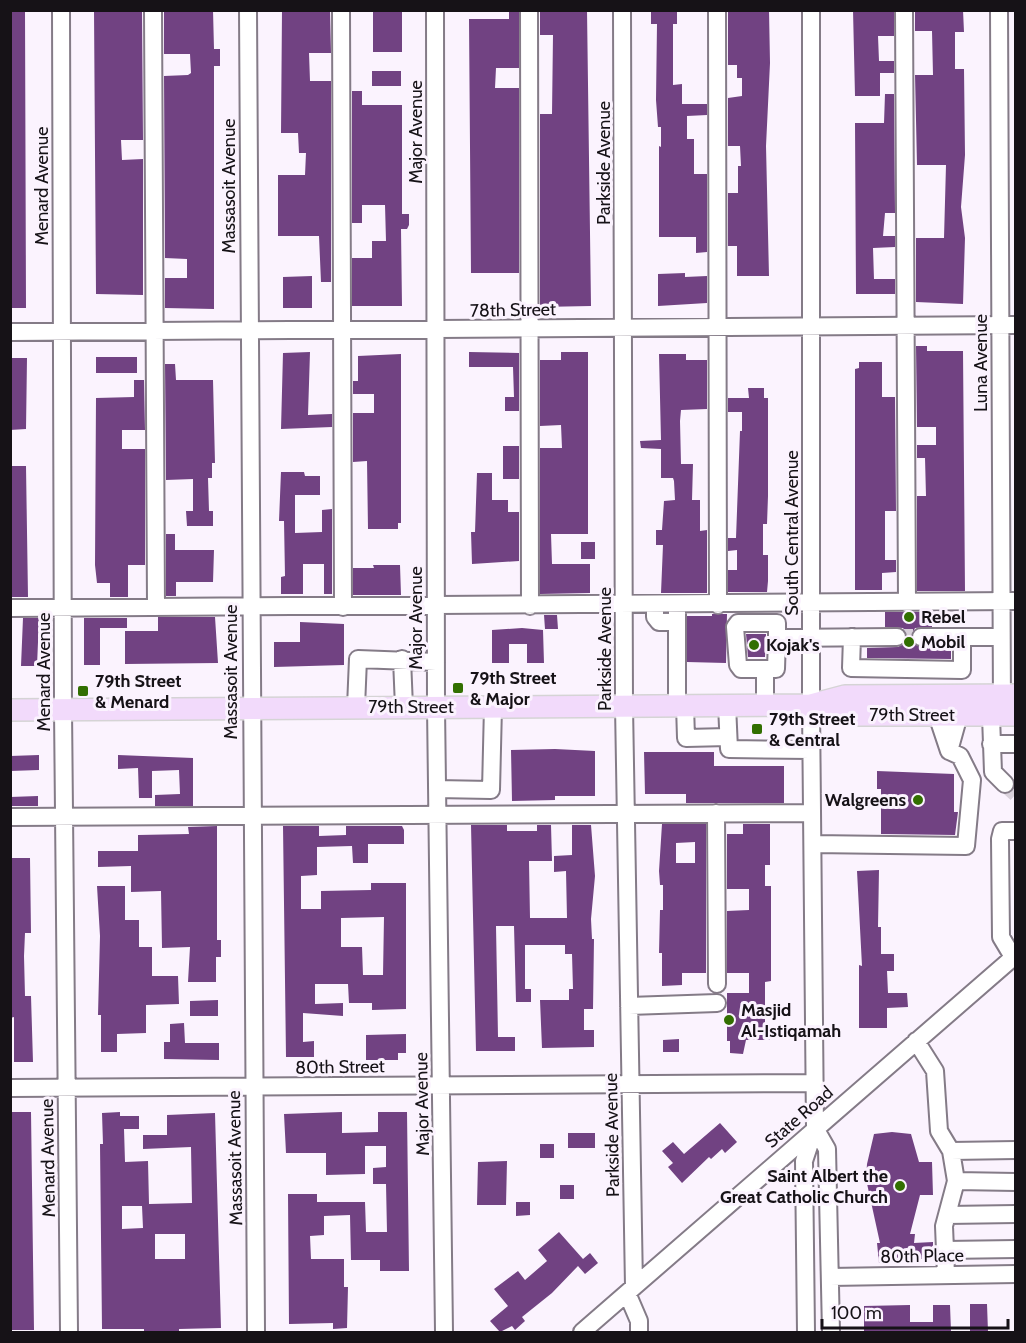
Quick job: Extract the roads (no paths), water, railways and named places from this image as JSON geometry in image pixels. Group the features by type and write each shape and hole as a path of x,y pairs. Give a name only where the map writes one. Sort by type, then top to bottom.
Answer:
{"main road":[{"name":"79th Street","path":"10,710 811,705 845,696 949,696 1005,707"},
{"name":"79th Street","path":"811,705 846,715 960,716 1005,707"}],"street":[{"name":"Menard Avenue","path":"61,10 63,709 69,1332"},
{"path":"153,10 156,608"},
{"name":"Massasoit Avenue","path":"248,10 250,708 256,1332"},
{"path":"341,10 343,607"},
{"name":"Major Avenue","path":"435,10 436,707 444,1332"},
{"path":"529,10 530,606"},
{"name":"Parkside Avenue","path":"622,10 624,706 631,1085 630,1290"},
{"path":"717,10 718,604"},
{"name":"South Central Avenue","path":"806,1332 804,1161 815,1128 811,750 811,10"},
{"path":"903,10 907,603"},
{"name":"Luna Avenue","path":"999,10 1008,325 1008,602 1001,637 1005,707 991,744 993,772 1005,784"},
{"name":"78th Street","path":"10,332 1008,325"},
{"path":"10,608 1008,602"},
{"path":"655,605 655,617 659,622 677,622"},
{"path":"677,605 681,705 686,738 728,737"},
{"path":"738,623 777,623 777,638 776,669 741,669 738,665 735,627 738,623"},
{"path":"852,637 851,668 962,670 962,637"},
{"path":"777,638 897,637"},
{"path":"921,637 1001,637"},
{"path":"356,707 358,659 436,662"},
{"path":"402,659 404,707"},
{"path":"765,669 765,705"},
{"path":"949,696 950,670"},
{"path":"727,705 729,749 811,750"},
{"path":"437,789 490,790 493,706"},
{"path":"813,844 966,846 972,780 960,756 949,751 937,715"},
{"path":"949,751 960,716"},
{"path":"991,744 1016,744"},
{"path":"716,813 717,984"},
{"path":"10,817 812,813"},
{"path":"1015,957 1001,937 1000,839 1002,831 1016,831"},
{"name":"State Road","path":"582,1332 1015,957"},
{"path":"629,1006 717,1003"},
{"path":"916,1041 935,1071 939,1131 951,1151 956,1181 944,1226 946,1275"},
{"name":"80th Street","path":"10,1089 815,1083"},
{"name":"South Central Avenue","path":"815,1128 827,1149 831,1332"},
{"path":"951,1151 1016,1150"},
{"path":"956,1181 1016,1182"},
{"path":"947,1215 1016,1215"},
{"path":"945,1250 1016,1249"},
{"name":"80th Place","path":"830,1277 1016,1274"},
{"path":"630,1290 639,1321 639,1332"}],"tunnel":[{"path":"897,637 921,637"},
{"path":"1005,784 1016,794"}],"place":[{"name":"Rebel","path":"909,617"},
{"name":"Mobil","path":"909,642"},
{"name":"Kojak's","path":"754,645"},
{"name":"79th Street & Major","path":"458,688"},
{"name":"79th Street & Menard","path":"83,691"},
{"name":"79th Street & Central","path":"757,729"},
{"name":"Walgreens","path":"918,800"},
{"name":"Masjid Al-Istiqamah","path":"729,1020"},
{"name":"Saint Albert the Great Catholic Church","path":"900,1186"}]}
